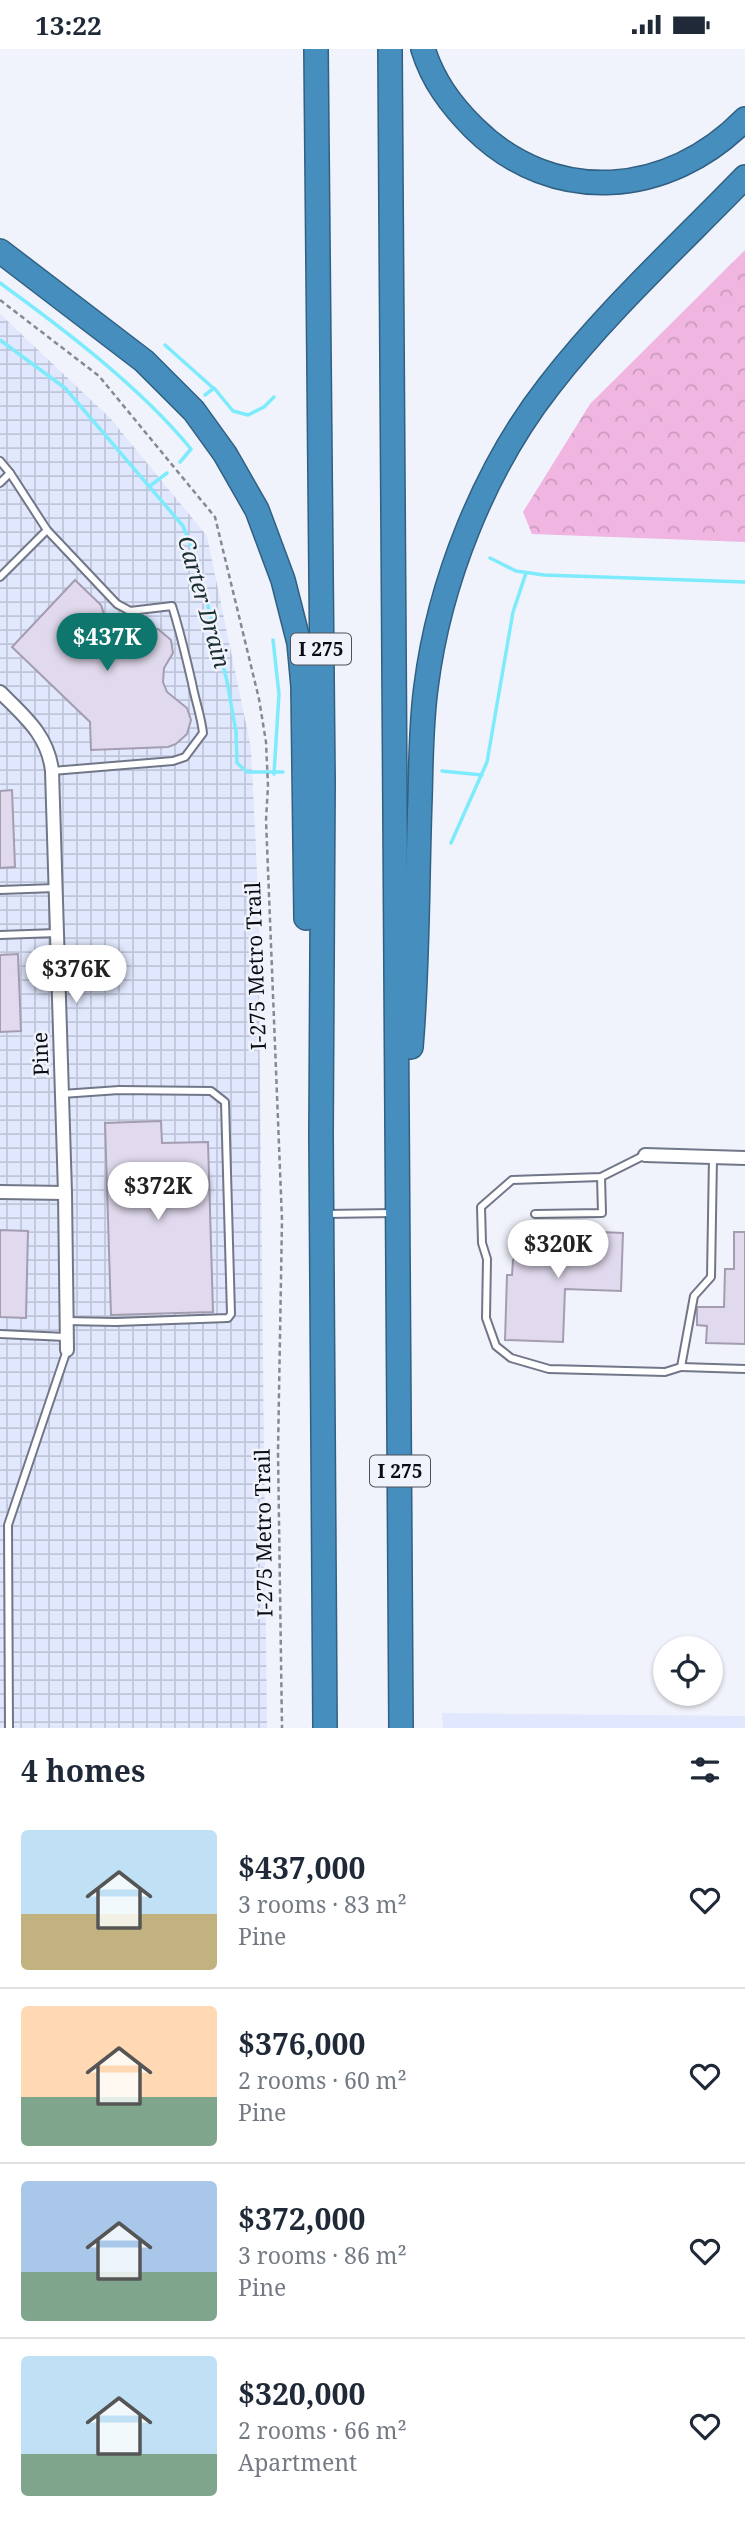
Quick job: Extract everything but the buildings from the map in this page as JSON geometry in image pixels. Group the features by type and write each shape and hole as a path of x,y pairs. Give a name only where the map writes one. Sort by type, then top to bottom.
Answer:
{"highway":[{"name":"I 275","path":"315,49 323,782 321,1135 326,1728"},
{"name":"I 275","path":"390,49 401,1728"},
{"path":"423,49 428,67 442,92 460,114 485,139 514,160 543,174 573,180 608,182 650,177 679,167 704,153 727,137 745,119"},
{"path":"398,1097 410,1066 426,687 440,618 456,560 479,505 514,436 549,386 601,326 745,177"},
{"path":"0,251 144,361 194,411 225,453 257,510 271,543 293,612 302,675 310,1063 321,1135"}],"street":[{"name":"Pine","path":"0,692 38,731 48,752 52,771 65,1193 66,1344"},
{"path":"645,1156 745,1158"},
{"path":"0,1192 65,1193"}],"lane":[{"path":"0,461 47,530 117,604 130,611 172,606 201,712 203,733 186,757 173,761 52,771"},
{"path":"0,483 9,473"},
{"path":"0,577 47,530"},
{"path":"0,890 55,888"},
{"path":"0,935 57,933"},
{"path":"62,1094 119,1090 211,1091 225,1101 230,1300 228,1318 66,1321"},
{"path":"645,1156 601,1177 512,1180 481,1207 482,1243 487,1259 486,1318 496,1346 512,1358 549,1369 745,1369"},
{"path":"681,1367 694,1296 711,1277 713,1157"},
{"path":"535,1214 602,1213 601,1177"},
{"path":"323,1214 399,1213"},
{"path":"0,1334 66,1344 8,1525 9,1728"}],"path":[{"name":"I-275 Metro Trail","path":"0,300 99,376 215,517 259,699 267,760 266,820 282,1220 278,1452 282,1728"}],"shaded area":[{"path":"0,314 110,418 207,536 251,748 258,892 267,1728 0,1728"},
{"path":"442,1713 745,1716 745,1728 443,1728"}],"green space":[{"path":"745,250 745,542 532,534 523,512 590,404"}],"waterway":[{"path":"0,283 76,340 149,404 191,449 180,462"},
{"name":"Carter Drain","path":"0,340 65,388 183,526 196,559 227,681 236,732 237,763 247,772 283,772"},
{"path":"165,345 212,387"},
{"path":"205,395 214,388 233,411 248,415 264,407 274,397"},
{"path":"150,486 167,473"},
{"name":"Carter Drain","path":"490,558 516,571 544,575 745,582"},
{"name":"Carter Drain","path":"451,843 487,762 513,612 526,573"},
{"path":"273,640 279,694 274,774"},
{"name":"Carter Drain","path":"442,771 482,775"}]}
